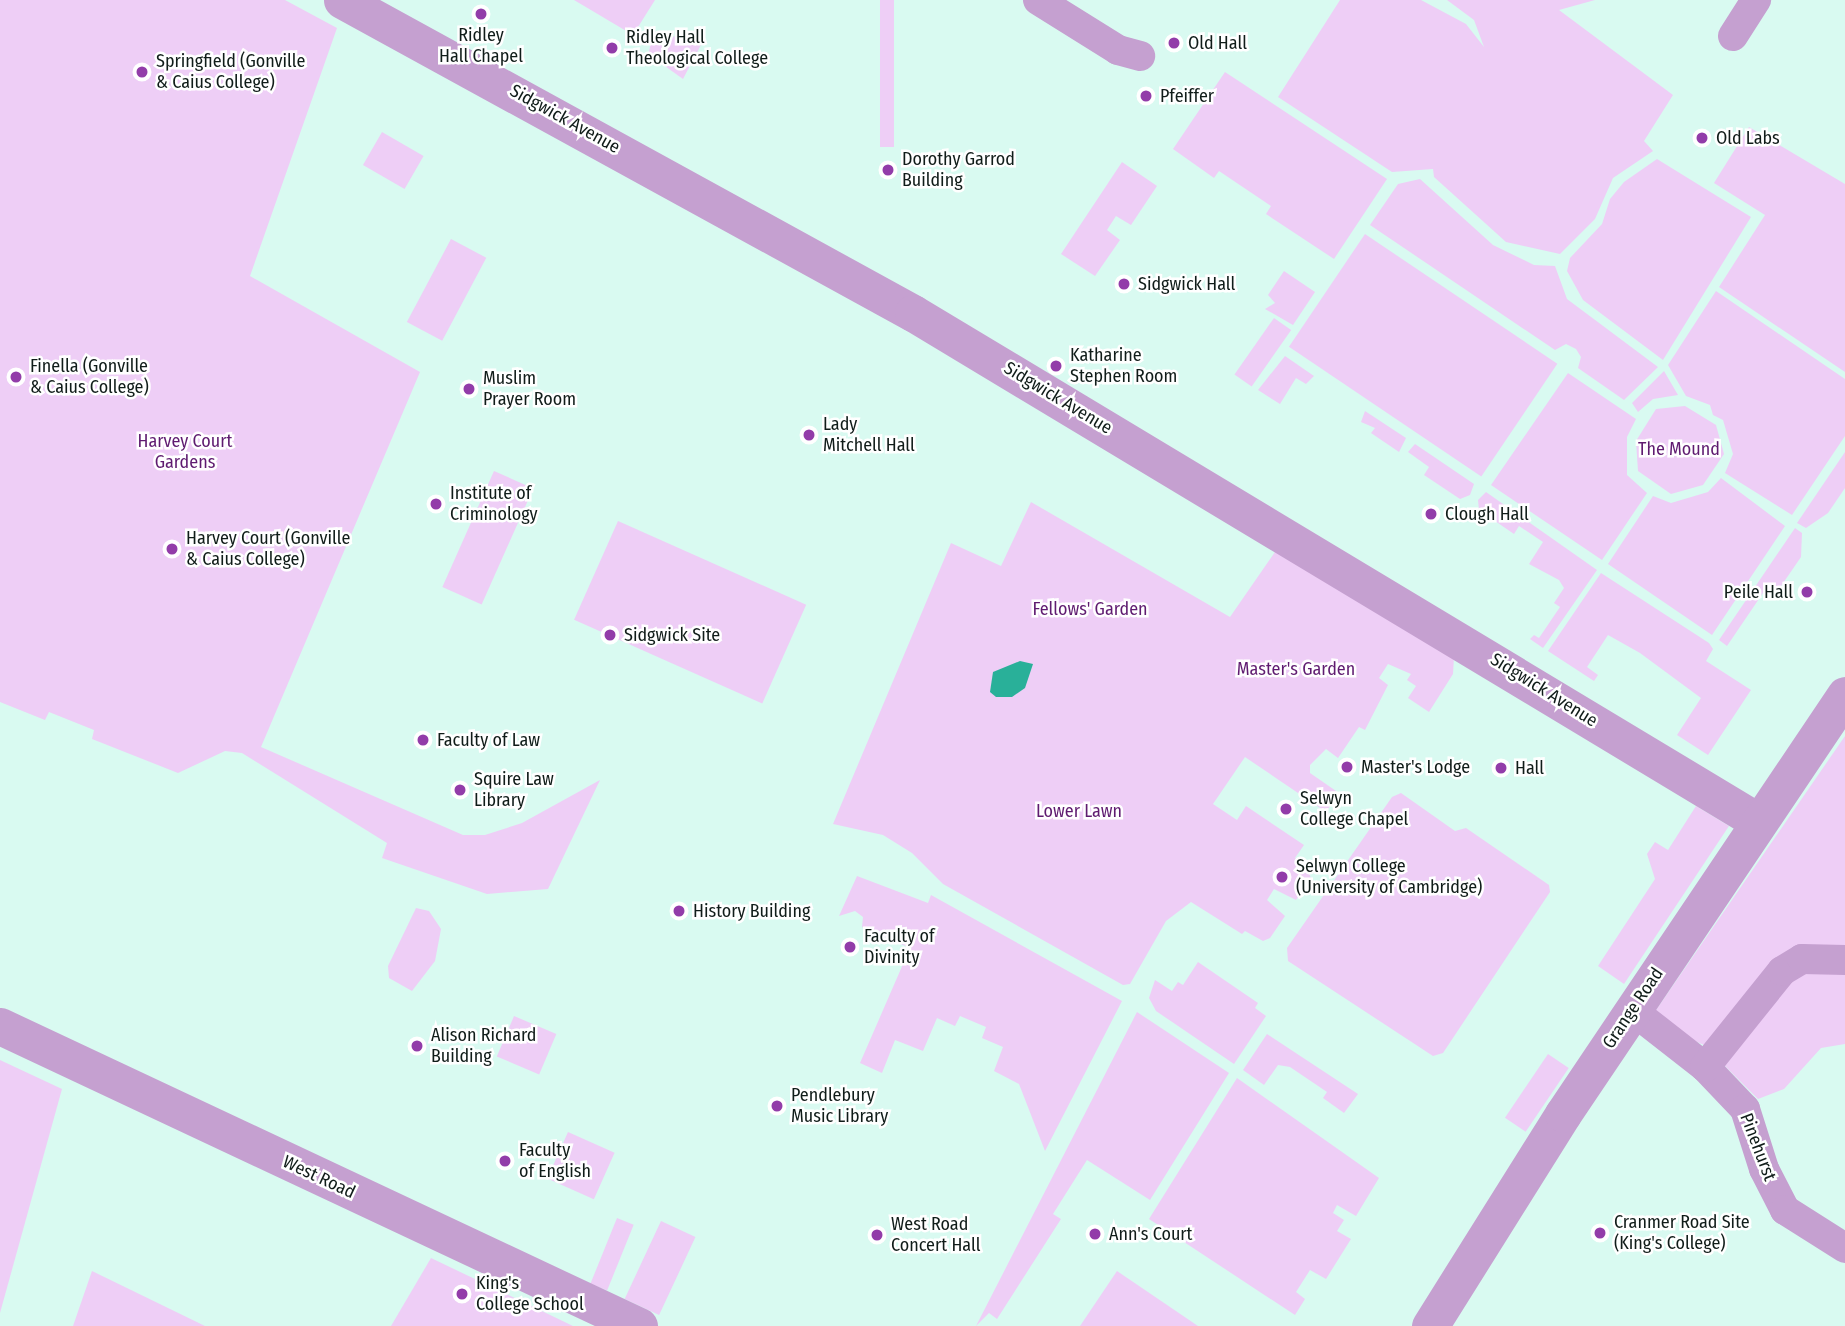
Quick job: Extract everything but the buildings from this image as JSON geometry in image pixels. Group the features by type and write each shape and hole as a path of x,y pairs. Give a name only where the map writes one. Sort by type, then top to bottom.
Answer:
{"street":[{"name":"Sidgwick Avenue","path":"342,0 902,307 1759,822"},
{"path":"1038,0 1118,50 1140,56"},
{"path":"1733,36 1756,0"},
{"name":"Grange Road","path":"1430,1326 1632,1010 1845,695"},
{"path":"1705,1067 1782,971 1802,959 1845,960"},
{"name":"Pinehurst","path":"1632,1010 1705,1067 1745,1109 1764,1169 1785,1210 1845,1248"},
{"name":"West Road","path":"0,1026 639,1326"}],"green space":[{"name":"Harvey Court Gardens","path":"0,0 285,0 337,28 250,276 420,372 261,747 463,835 485,835 522,823 600,780 548,889 487,894 382,858 387,843 242,753 225,751 178,773 92,739 94,730 49,712 45,720 0,702"},
{"path":"574,0 655,0 633,35"},
{"path":"880,0 894,0 894,147 880,147"},
{"path":"1340,0 1421,0 1466,24 1484,47 1474,20 1447,0 1595,0 1559,10 1673,95 1644,141 1653,151 1613,178 1595,219 1560,254 1506,242 1434,177 1433,169 1392,172 1278,97"},
{"path":"683,29 703,41 683,79 655,59 647,59 653,35 672,38"},
{"path":"1225,72 1387,179 1334,259 1266,214 1271,206 1219,171 1214,178 1173,149"},
{"path":"1749,127 1845,184 1845,372 1719,287 1765,215 1714,183"},
{"path":"382,132 424,156 405,189 363,165"},
{"path":"1657,159 1751,217 1663,360 1583,300 1567,271 1570,258 1602,224 1610,199 1624,182"},
{"path":"1122,162 1157,186 1131,225 1116,216 1107,230 1120,240 1095,276 1061,254"},
{"path":"1420,179 1493,245 1534,265 1555,266 1567,299 1658,367 1624,400 1578,368 1581,357 1576,349 1566,344 1555,350 1370,225 1398,184"},
{"path":"1365,234 1557,364 1481,476 1289,347"},
{"path":"451,239 486,258 442,341 407,322"},
{"path":"1284,271 1315,292 1293,325 1265,309 1275,303 1268,295"},
{"path":"1716,291 1845,379 1845,436 1792,515 1725,473 1733,454 1723,420 1713,415 1710,405 1686,396 1668,365"},
{"path":"1274,318 1291,330 1252,387 1234,375"},
{"path":"1285,356 1314,376 1306,384 1296,378 1280,404 1258,390"},
{"path":"1664,371 1678,395 1653,399 1638,412 1632,403"},
{"path":"1568,373 1636,419 1627,437 1627,475 1647,493 1602,560 1491,485"},
{"name":"The Mound","path":"1685,406 1716,425 1724,454 1703,485 1671,494 1638,471 1636,441 1656,409"},
{"path":"1365,411 1406,438 1399,452 1371,433 1375,428 1361,422"},
{"path":"1415,444 1474,484 1470,495 1460,499 1424,475 1429,467 1408,452"},
{"path":"1845,452 1845,488 1828,513 1806,528 1797,523"},
{"path":"494,471 533,488 482,605 442,587"},
{"path":"1721,478 1785,526 1712,635 1608,564 1653,496 1671,503 1708,492"},
{"path":"1486,492 1597,570 1543,648 1530,639 1534,635 1539,638 1560,607 1554,603 1564,588 1559,580 1529,564 1543,542 1519,526 1514,534 1479,510 1478,500"},
{"name":"Lower Lawn","path":"1031,502 1230,617 1277,549 1454,657 1453,674 1429,712 1408,698 1416,686 1407,680 1411,674 1388,664 1379,678 1388,685 1365,730 1359,727 1338,758 1326,749 1310,765 1310,773 1339,793 1326,812 1245,757 1213,804 1237,820 1246,806 1304,845 1295,858 1306,866 1311,878 1296,900 1274,889 1267,900 1285,916 1270,938 1263,941 1245,931 1242,934 1191,902 1166,921 1130,984 1123,985 943,884 912,853 883,835 833,824 951,543 1001,566"},
{"path":"618,521 806,605 762,703 574,620"},
{"path":"1795,528 1802,533 1801,557 1775,595 1765,590 1727,646 1719,640"},
{"path":"1601,573 1709,643 1713,649 1706,661 1751,690 1708,755 1677,735 1701,698 1640,653 1608,635 1587,667 1598,675 1594,681 1548,651"},
{"path":"1845,736 1845,1044 1821,1048 1784,1089 1758,1099 1704,1045 1674,1032 1654,1013"},
{"path":"1401,793 1455,831 1466,828 1549,885 1550,892 1443,1053 1433,1056 1288,961 1287,948 1392,797"},
{"path":"1696,806 1729,826 1624,984 1598,966 1655,879 1647,854 1655,842 1668,850"},
{"path":"857,876 928,903 931,895 1122,1001 1045,1151 1019,1084 994,1071 1003,1047 982,1038 986,1027 960,1016 955,1026 937,1018 923,1051 895,1040 882,1073 860,1063 910,948 862,927 863,917 855,911 839,916"},
{"path":"416,908 429,911 441,929 435,961 412,991 389,978 388,966"},
{"path":"1198,962 1258,1003 1255,1008 1266,1016 1234,1064 1156,1011 1149,998 1155,980 1172,991 1178,982 1183,985"},
{"path":"1137,1012 1229,1073 1150,1200 1087,1160 1053,1214 1061,1219 997,1319 989,1313 976,1326"},
{"path":"514,1016 556,1034 539,1074 497,1057"},
{"path":"1267,1034 1358,1094 1344,1113 1323,1098 1327,1092 1290,1067 1278,1065 1264,1085 1243,1070"},
{"path":"1548,1054 1569,1068 1526,1132 1505,1118"},
{"path":"0,1060 62,1089 0,1313"},
{"path":"1237,1078 1379,1178 1356,1216 1337,1205 1333,1213 1344,1220 1337,1231 1351,1239 1326,1279 1310,1270 1296,1292 1305,1299 1295,1315 1149,1219"},
{"path":"568,1132 615,1153 594,1199 547,1179"},
{"path":"617,1218 634,1225 607,1291 590,1284"},
{"path":"661,1221 695,1237 659,1315 625,1299"},
{"name":"King's College School","path":"431,1258 573,1326 391,1326"},
{"path":"92,1271 205,1326 73,1326"},
{"path":"1117,1271 1198,1326 1080,1326"}],"shaded area":[{"path":"1020,661 1033,664 1025,688 1012,697 996,697 990,692 993,672"}],"place":[{"name":"Ridley Hall Chapel","path":"481,14"},
{"name":"Old Hall","path":"1174,43"},
{"name":"Ridley Hall Theological College","path":"612,48"},
{"name":"Springfield (Gonville & Caius College)","path":"142,72"},
{"name":"Pfeiffer","path":"1146,96"},
{"name":"Old Labs","path":"1702,138"},
{"name":"Dorothy Garrod Building","path":"888,170"},
{"name":"Sidgwick Hall","path":"1124,284"},
{"name":"Katharine Stephen Room","path":"1056,366"},
{"name":"Finella (Gonville & Caius College)","path":"16,377"},
{"name":"Muslim Prayer Room","path":"469,389"},
{"name":"Lady Mitchell Hall","path":"809,435"},
{"name":"Institute of Criminology","path":"436,504"},
{"name":"Clough Hall","path":"1431,514"},
{"name":"Harvey Court (Gonville & Caius College)","path":"172,549"},
{"name":"Peile Hall","path":"1807,592"},
{"name":"Sidgwick Site","path":"610,635"},
{"name":"Faculty of Law","path":"423,740"},
{"name":"Master's Lodge","path":"1347,767"},
{"name":"Hall","path":"1501,768"},
{"name":"Squire Law Library","path":"460,790"},
{"name":"Selwyn College Chapel","path":"1286,809"},
{"name":"Selwyn College (University of Cambridge)","path":"1282,877"},
{"name":"History Building","path":"679,911"},
{"name":"Faculty of Divinity","path":"850,947"},
{"name":"Alison Richard Building","path":"417,1046"},
{"name":"Pendlebury Music Library","path":"777,1106"},
{"name":"Faculty of English","path":"505,1161"},
{"name":"Cranmer Road Site (King's College)","path":"1600,1233"},
{"name":"Ann's Court","path":"1095,1234"},
{"name":"West Road Concert Hall","path":"877,1235"},
{"name":"King's College School","path":"462,1294"}],"park label":[{"name":"Fellows' Garden","path":"1090,609"},
{"name":"Master's Garden","path":"1296,669"}]}
